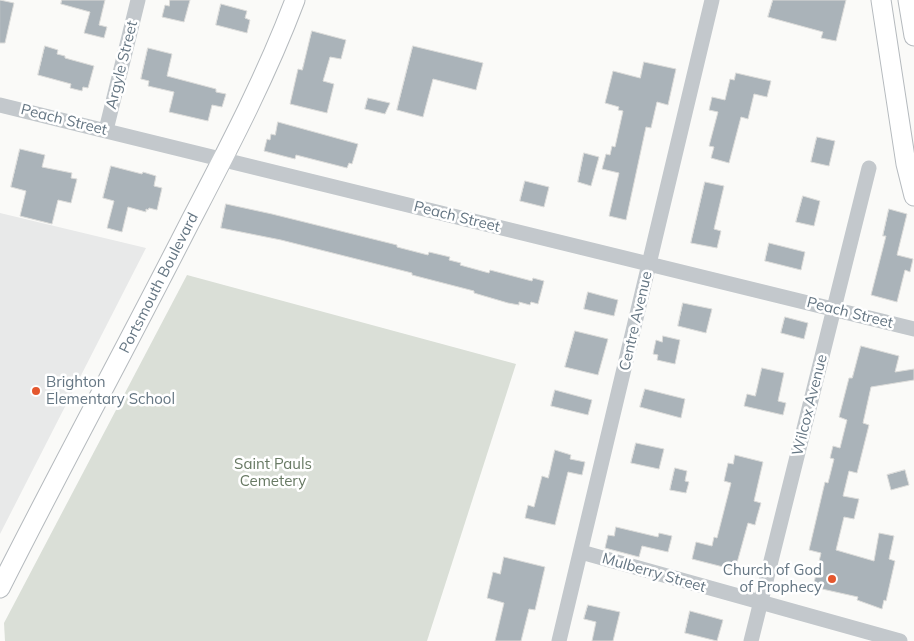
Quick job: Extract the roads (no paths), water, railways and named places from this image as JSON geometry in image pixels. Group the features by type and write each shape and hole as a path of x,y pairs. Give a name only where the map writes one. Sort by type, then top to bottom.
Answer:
{"main road":[{"name":"Portsmouth Boulevard","path":"0,588 256,94 296,0"},
{"path":"881,0 906,164 914,196"},
{"path":"908,0 914,36"}],"street":[{"name":"Argyle Street","path":"106,130 138,0"},
{"name":"Centre Avenue","path":"559,641 712,0"},
{"name":"Peach Street","path":"0,105 914,329"},
{"name":"Wilcox Avenue","path":"751,641 869,168"},
{"name":"Mulberry Street","path":"581,552 900,641"}],"place":[{"name":"Brighton Elementary School","path":"36,391"},
{"name":"Church of God of Prophecy","path":"832,579"}],"park label":[{"name":"Saint Pauls Cemetery","path":"273,472"}]}
